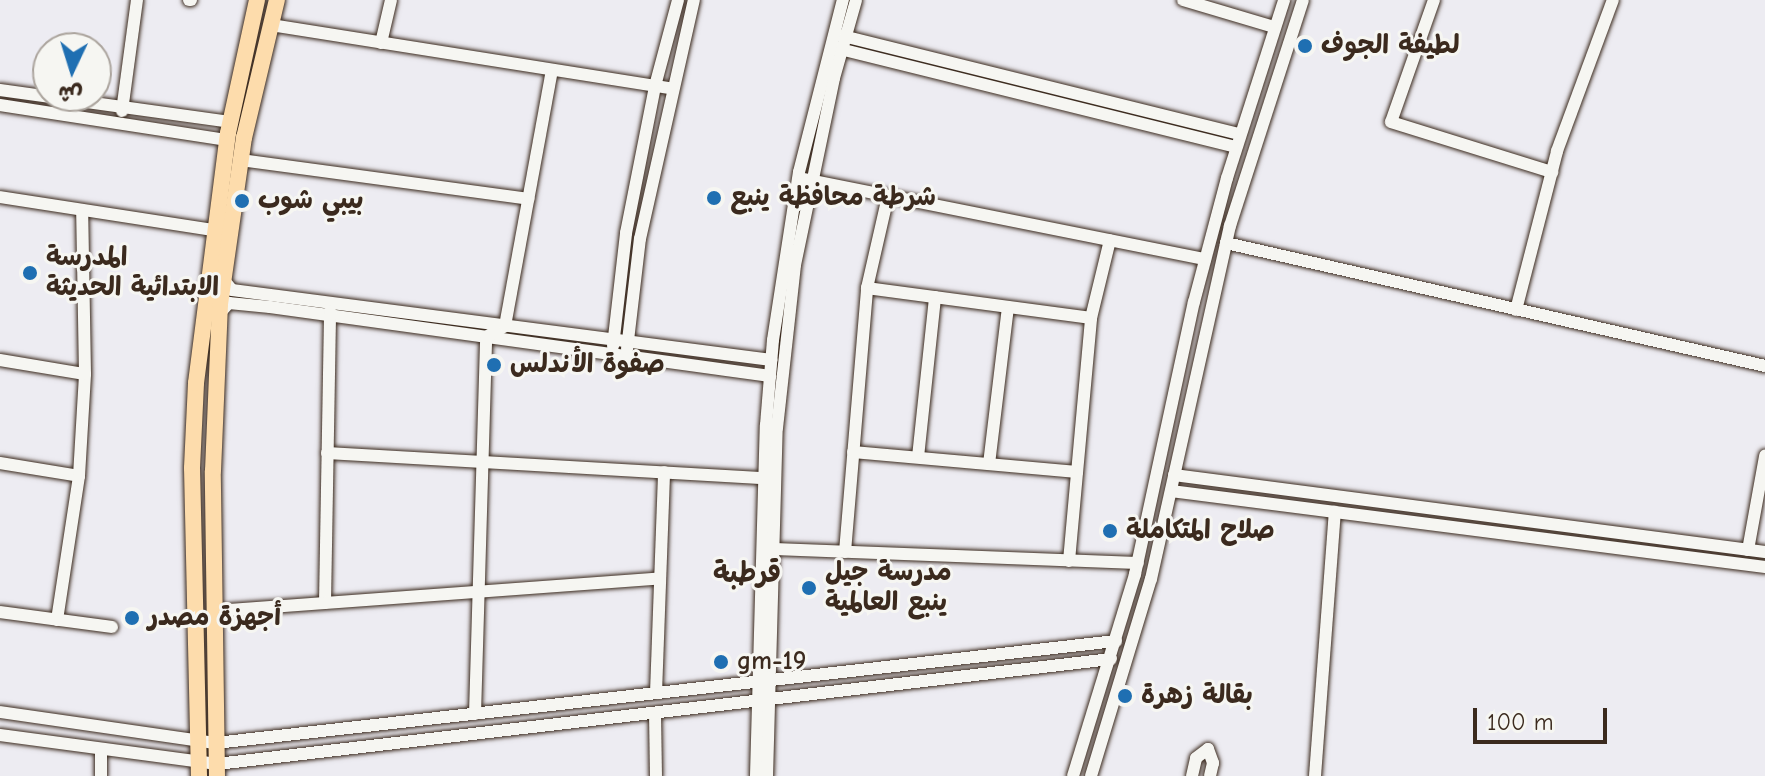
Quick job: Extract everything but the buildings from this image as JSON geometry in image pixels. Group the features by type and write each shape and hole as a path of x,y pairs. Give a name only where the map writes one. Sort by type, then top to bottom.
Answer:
{"main road":[{"path":"199,769 192,468 213,230 230,122 257,0"},
{"path":"217,770 213,471 219,314 241,160 277,0"}],"street":[{"path":"122,111 137,0"},
{"path":"381,43 391,0"},
{"path":"612,354 626,233 655,86 678,0"},
{"path":"626,356 640,239 671,88 694,0"},
{"path":"767,776 764,478 771,360 804,179 837,42 843,0"},
{"path":"837,42 856,0"},
{"path":"1183,0 1274,27"},
{"path":"1073,776 1138,563 1205,259 1236,147 1284,0"},
{"path":"1091,776 1151,579 1226,243 1303,0"},
{"path":"1434,0 1391,122 1552,172"},
{"path":"1516,310 1552,172 1613,0"},
{"path":"271,25 671,88"},
{"path":"837,42 1240,134"},
{"path":"837,42 1236,147"},
{"path":"486,337 505,326 552,70"},
{"path":"0,90 122,111 230,122"},
{"path":"0,105 227,140"},
{"path":"241,160 528,199"},
{"path":"804,179 1205,259"},
{"path":"764,681 774,549 777,428 804,179"},
{"path":"845,552 867,288 888,196"},
{"path":"0,197 213,230"},
{"path":"57,620 79,476 85,374 82,210"},
{"path":"1069,561 1091,318 1110,240"},
{"path":"1226,243 1765,366"},
{"path":"223,279 232,290 486,337 770,376"},
{"path":"867,288 1091,318"},
{"path":"918,457 935,297"},
{"path":"219,314 229,303 330,309 505,326 771,360"},
{"path":"989,464 1008,307"},
{"path":"325,603 330,309"},
{"path":"475,714 486,337"},
{"path":"0,360 85,374"},
{"path":"853,452 1077,472"},
{"path":"327,453 764,478"},
{"path":"1748,550 1765,456"},
{"path":"0,463 79,476"},
{"path":"656,693 664,472"},
{"path":"1174,475 1765,552"},
{"path":"1171,491 1765,567"},
{"path":"1315,776 1335,512"},
{"path":"774,549 1138,563"},
{"path":"215,611 660,578"},
{"path":"0,612 112,627"},
{"path":"0,712 216,743 1116,641"},
{"path":"0,735 217,770 655,713 1111,659"},
{"path":"756,776 764,700"},
{"path":"655,713 656,776"},
{"path":"101,749 101,776"},
{"path":"1192,776 1196,758 1208,749 1213,763 1210,776"}],"place":[{"name":"لطيفة الجوف","path":"1305,46"},
{"name":"شرطة محافظة ينبع","path":"714,198"},
{"name":"بيبي شوب","path":"242,201"},
{"name":"المدرسة الابتدائية الحديثة","path":"30,273"},
{"name":"صفوة الأندلس","path":"494,365"},
{"name":"صلاح المتكاملة","path":"1110,531"},
{"name":"مدرسة جيل ينبع العالمية","path":"809,588"},
{"name":"أجهزة مصدر","path":"132,618"},
{"name":"gm-19","path":"721,662"},
{"name":"بقالة زهرة","path":"1125,696"}],"district":[{"name":"قرطبة","path":"747,573"}]}
